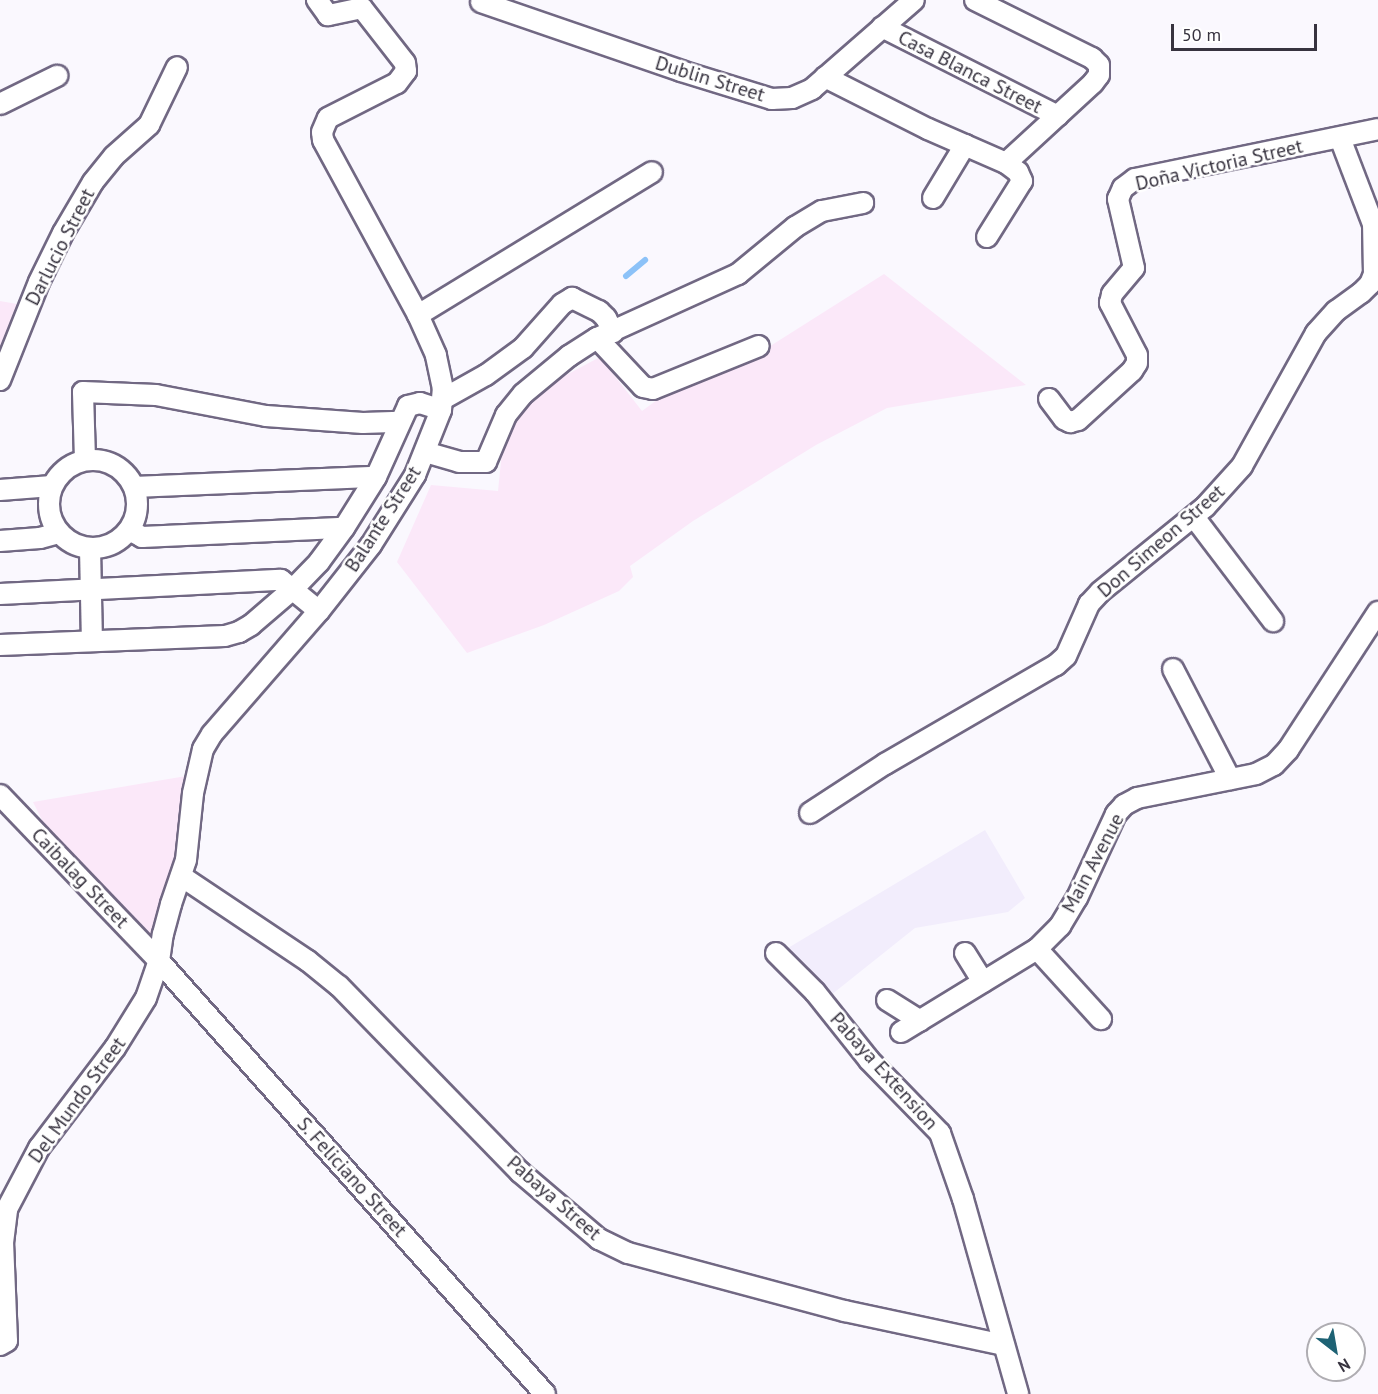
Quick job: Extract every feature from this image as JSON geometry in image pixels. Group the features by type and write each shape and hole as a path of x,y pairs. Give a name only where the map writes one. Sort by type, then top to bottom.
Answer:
{"street":[{"path":"317,0 328,15 362,8 405,63 406,71 397,83 328,118 322,132 323,140 418,315 436,355 442,393"},
{"name":"Dublin Street","path":"481,2 671,68 772,99 792,99 812,89 914,0"},
{"path":"975,0 996,4 1092,58 1099,66 1099,75 1006,163"},
{"name":"Casa Blanca Street","path":"882,27 1058,116"},
{"name":"Darlucio Street","path":"0,381 39,282 93,182 114,156 149,125 177,67"},
{"path":"0,104 57,76"},
{"path":"825,77 1006,163 1018,172 1022,181 987,237"},
{"name":"Doña Victoria Street","path":"1049,399 1064,419 1070,422 1078,420 1132,371 1137,363 1137,355 1110,303 1112,294 1134,268 1118,199 1123,188 1135,179 1378,129"},
{"name":"Don Simeon Street","path":"810,813 885,764 1056,665 1066,656 1089,604 1100,592 1126,568 1194,517 1226,485 1252,452 1316,333 1326,320 1370,284 1374,274 1373,224 1340,138"},
{"path":"933,198 965,145"},
{"path":"418,315 652,172"},
{"path":"425,452 459,462 486,462 506,415 523,394 605,335 738,274 795,227 822,211 863,203"},
{"path":"0,645 232,634 251,625 294,588 319,562 344,528 376,477 408,406 486,375 523,348 562,304 572,298 598,311 606,318 605,335 643,387 653,389 759,346"},
{"path":"85,460 83,392 156,395 266,416 363,423 400,422"},
{"name":"Balante Street","path":"159,961 163,934 190,845 193,793 203,749 212,734 319,610 371,545 415,475 425,452 442,393"},
{"path":"85,460 100,460 115,465 127,474 134,487 137,509 129,530 112,544 90,548 78,546 59,533 49,510 52,486 60,474 71,465 85,460"},
{"path":"134,487 376,477"},
{"path":"0,490 52,486"},
{"path":"1194,517 1273,621"},
{"path":"129,530 142,537 344,528"},
{"path":"0,541 40,538 59,533"},
{"path":"90,548 92,641"},
{"path":"0,594 281,580 319,610"},
{"name":"Main Avenue","path":"901,1032 1037,949 1060,926 1077,898 1116,814 1124,805 1137,798 1256,774 1274,765 1288,750 1378,612"},
{"path":"1173,669 1230,778"},
{"name":"Caibalag Street","path":"0,795 159,961"},
{"name":"Pabaya Street","path":"181,876 308,961 339,986 520,1172 599,1239 628,1253 845,1311 1003,1345"},
{"path":"1037,949 1101,1019"},
{"name":"Pabaya Extension","path":"776,953 815,992 869,1060 940,1133 963,1198 1003,1345"},
{"path":"965,953 983,982"},
{"name":"Del Mundo Street","path":"0,1346 8,1341 3,1243 5,1221 11,1199 56,1122 134,1021 146,998 159,961"},
{"name":"S. Feliciano Street","path":"159,961 545,1394"},
{"path":"887,999 920,1021"},
{"path":"1003,1345 1018,1394"}],"shaded area":[{"path":"884,274 1026,385 887,408 816,445 693,521 630,566 633,577 619,591 544,625 467,653 397,562 431,485 498,491 502,451 518,416 553,382 600,357 642,411 672,389 756,355"},
{"path":"0,301 17,304 0,353"},
{"path":"192,775 189,820 157,932 152,936 111,902 45,826 33,802"},
{"path":"985,830 1025,898 1008,912 915,928 831,995 788,948"}],"waterway":[{"path":"626,276 645,260"}]}
